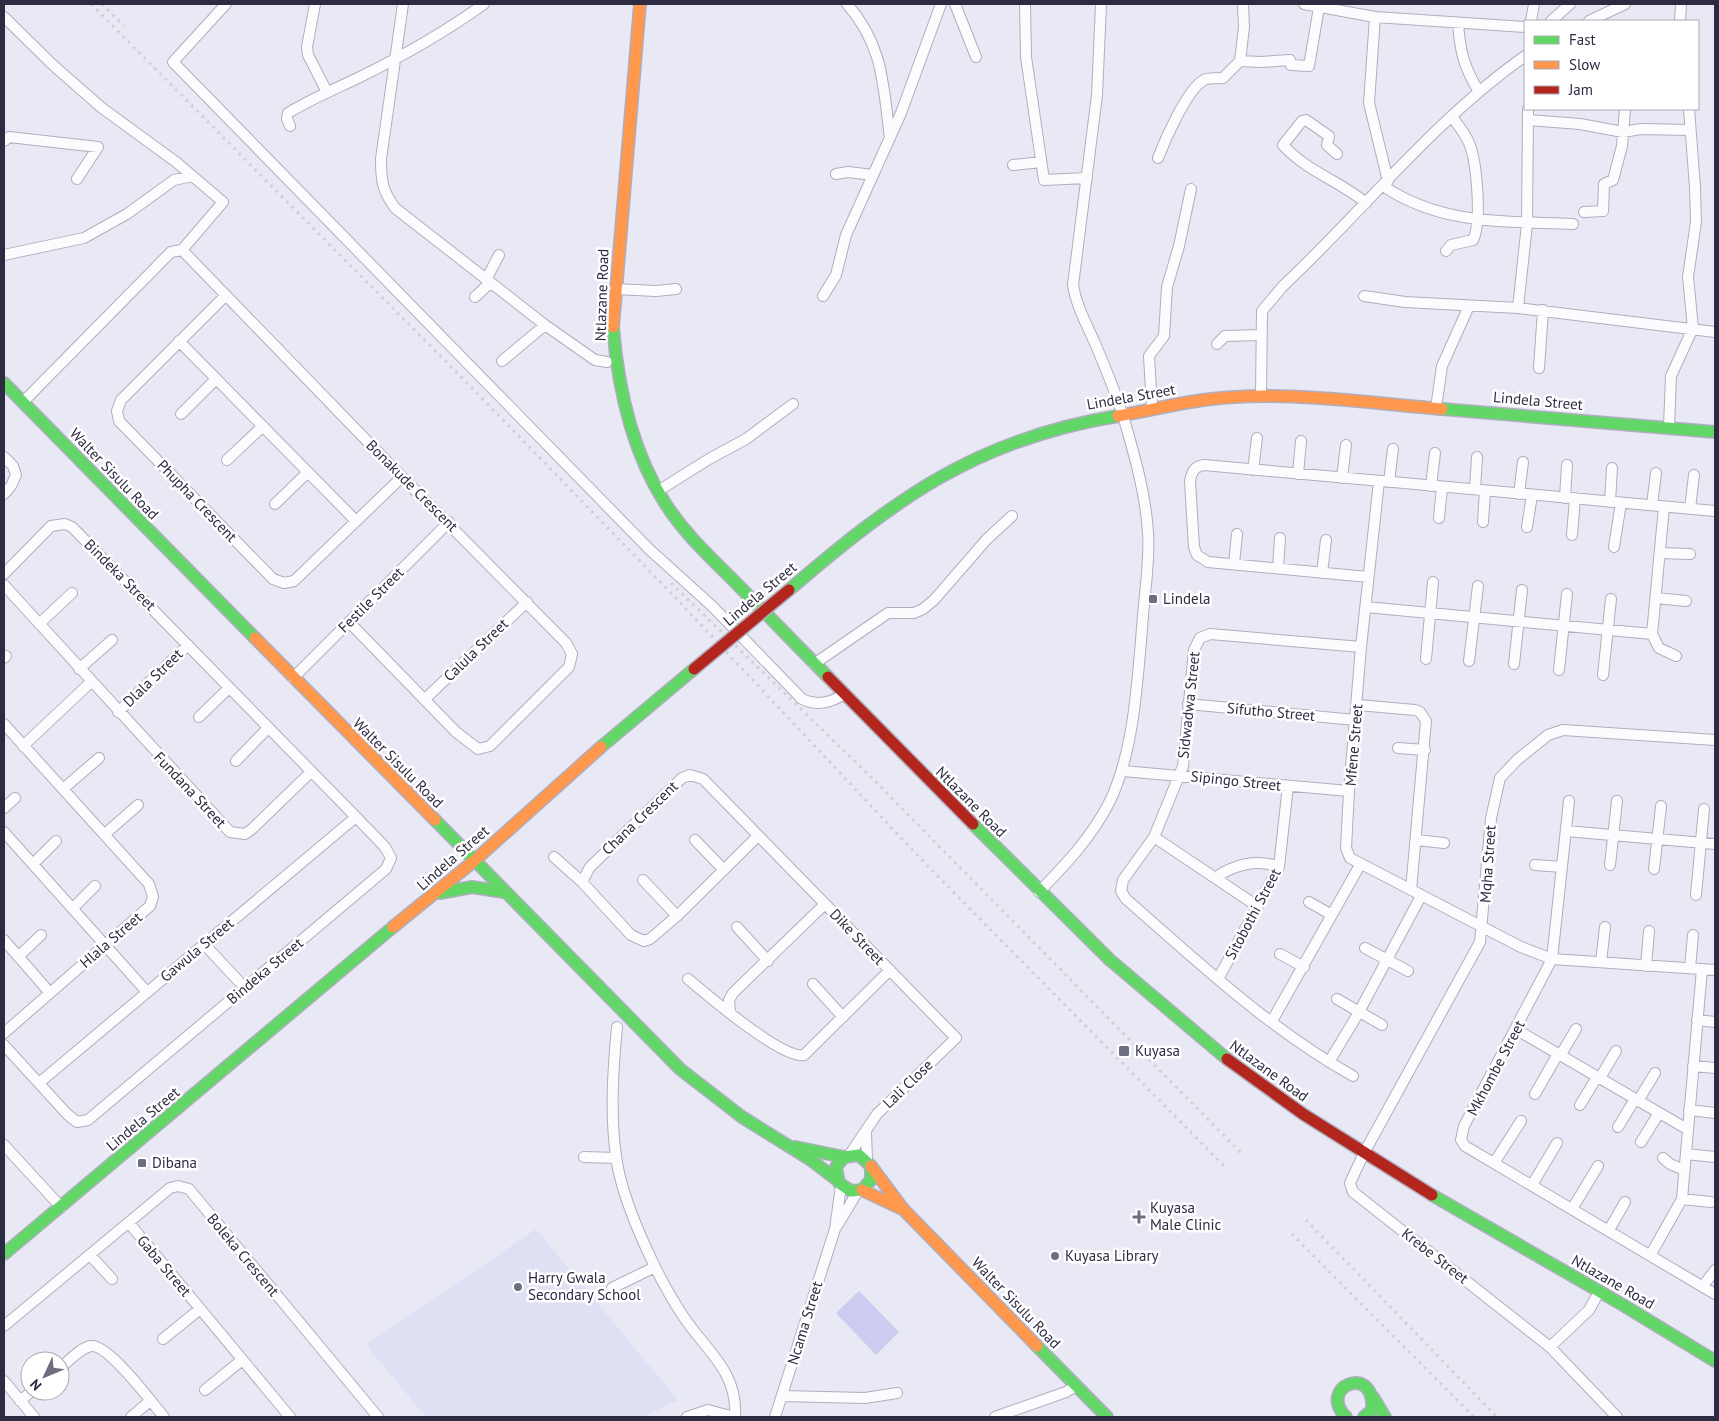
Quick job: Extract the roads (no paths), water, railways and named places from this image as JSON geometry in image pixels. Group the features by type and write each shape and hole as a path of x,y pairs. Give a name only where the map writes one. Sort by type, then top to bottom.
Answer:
{"street":[{"path":"226,4 173,62 649,549 719,613 802,698 811,703 822,702 836,699 844,694"},
{"path":"315,4 308,55 327,92"},
{"path":"403,4 380,159 385,195 396,208 546,325 595,360 607,362"},
{"path":"290,126 287,119 288,113 396,59 451,28 484,4"},
{"name":"Ntlazane Road","path":"640,4 615,289 614,343 619,386 630,428 644,463 658,490 678,521 694,541 1039,892 1117,968 1195,1034 1285,1102 1364,1153 1715,1361"},
{"path":"848,4 872,40 880,62 890,139"},
{"path":"823,296 836,275 846,235 890,139 941,4"},
{"path":"955,4 976,57"},
{"path":"1025,4 1026,57 1044,180 1086,178"},
{"path":"1039,892 1078,851 1092,832 1111,799 1123,771 1129,741 1141,635 1148,534 1142,491 1122,414 1074,293 1073,285 1097,95 1101,4"},
{"path":"1158,158 1169,129 1196,88 1206,79 1223,78 1240,61 1244,27 1243,4"},
{"path":"1305,4 1375,17 1524,27"},
{"path":"1531,20 1534,4"},
{"path":"1552,20 1570,4"},
{"path":"1594,20 1608,17 1625,4"},
{"path":"1680,20 1682,4"},
{"path":"1240,61 1290,60 1292,65 1309,66 1319,7"},
{"path":"4,17 54,66 102,108 192,176 223,202 182,250 171,252 23,402"},
{"path":"1375,17 1369,103 1386,184 1419,205 1477,221 1573,224"},
{"path":"1458,23 1460,52 1466,70 1479,92"},
{"path":"1262,395 1262,311 1283,286 1452,117 1479,92 1524,57"},
{"path":"1584,212 1603,212 1604,184 1613,180 1623,132 1625,110"},
{"path":"1669,427 1671,376 1693,328 1693,310 1688,287 1696,222 1688,110"},
{"path":"1518,308 1527,224 1528,114 1543,122 1580,124 1623,132 1641,129 1690,130"},
{"path":"1446,251 1451,245 1473,240 1477,221 1477,184 1473,154 1464,132 1452,117"},
{"path":"1337,154 1327,145 1329,136 1306,120 1302,121 1283,145 1307,166 1350,190 1366,203"},
{"path":"4,141 9,137 98,147 77,179"},
{"path":"1013,165 1041,162"},
{"path":"836,174 848,172 874,175"},
{"path":"4,254 84,238 127,214 174,180 192,176"},
{"path":"1152,407 1149,356 1164,336 1167,287 1179,246 1191,189"},
{"name":"Bonakude Crescent","path":"182,250 566,643 571,649 571,660 569,667 490,746 483,749 472,747 349,622"},
{"path":"475,297 488,281 499,255"},
{"path":"615,289 656,291 676,289"},
{"name":"Phupha Crescent","path":"225,296 120,400 117,411 120,421 273,579 284,583 294,581 355,520 402,477"},
{"path":"1364,296 1404,302 1470,306 1487,305 1543,310 1715,332"},
{"path":"1436,408 1442,366 1470,306"},
{"path":"1539,368 1543,310"},
{"path":"502,362 546,325"},
{"path":"1217,344 1225,336 1261,335"},
{"path":"179,341 355,520"},
{"path":"181,414 216,379"},
{"name":"Walter Sisulu Road","path":"4,383 680,1069 719,1101 763,1131 788,1145 826,1171 839,1183"},
{"name":"Lindela Street","path":"4,1254 376,941 434,896 564,778 871,521 943,474 989,452 1078,422 1152,407 1262,395 1715,432"},
{"path":"658,490 708,459 746,439 793,404"},
{"path":"227,460 263,426"},
{"path":"1252,470 1257,438"},
{"path":"1298,474 1301,441"},
{"path":"1342,478 1346,445"},
{"name":"Mfene Street","path":"1393,449 1384,482 1368,577 1349,791 1346,848 1350,858 1360,865 1483,928 1552,959"},
{"path":"1431,486 1434,453"},
{"path":"4,457 13,466 16,475 11,486 4,494"},
{"path":"1477,457 1483,522"},
{"path":"1519,494 1523,462"},
{"path":"1567,464 1572,534"},
{"path":"1368,577 1208,562 1197,555 1194,547 1190,481 1194,469 1204,465 1715,511"},
{"path":"1610,502 1612,468"},
{"path":"275,504 308,472"},
{"path":"1652,505 1656,473"},
{"path":"1690,509 1694,475"},
{"path":"1438,518 1442,487"},
{"path":"1528,526 1532,495"},
{"path":"1614,547 1621,503"},
{"path":"1664,506 1652,634 1659,648 1676,656"},
{"path":"814,664 888,613 914,613 923,609 934,600 987,538 1012,516"},
{"name":"Festile Street","path":"293,678 448,522"},
{"name":"Bindeka Street","path":"4,574 51,526 65,524 72,527 356,817 389,852 391,858 386,869 88,1120 77,1122 4,1045"},
{"path":"1234,564 1237,534"},
{"path":"1278,568 1280,538"},
{"path":"1322,573 1326,540"},
{"path":"1660,553 1690,554"},
{"path":"1426,659 1433,582"},
{"name":"Fundana Street","path":"4,585 224,827 235,834 245,834 252,830 311,772"},
{"path":"1469,661 1478,586"},
{"path":"1514,664 1522,590"},
{"path":"39,624 72,593"},
{"path":"1559,670 1566,594"},
{"path":"1656,598 1686,600"},
{"path":"1603,675 1611,599"},
{"name":"Calula Street","path":"425,699 527,602"},
{"path":"1366,607 1652,634"},
{"name":"Sidwadwa Street","path":"1353,1076 1329,1062 1218,979 1126,899 1121,891 1123,880 1154,837 1183,766 1188,704 1196,643 1204,635 1361,646"},
{"path":"79,669 112,640"},
{"name":"Dlala Street","path":"118,712 188,644"},
{"path":"23,746 91,682"},
{"path":"199,717 229,688"},
{"name":"Sifutho Street","path":"1188,704 1355,720"},
{"path":"1358,705 1420,712 1427,726 1411,890"},
{"name":"Hlala Street","path":"4,724 149,884 153,897 150,906 4,1033"},
{"path":"236,761 268,728"},
{"name":"Mqha Street","path":"1364,1153 1480,942 1483,928 1491,818 1500,778 1506,770 1556,732 1571,729 1715,740"},
{"path":"1398,748 1425,750"},
{"path":"63,790 99,758"},
{"name":"Sipingo Street","path":"1123,771 1349,791"},
{"name":"Chana Crescent","path":"582,882 590,867 682,778 690,775 703,779 758,836"},
{"name":"Sitobothi Street","path":"1218,979 1279,867 1288,786"},
{"path":"4,808 15,798"},
{"path":"1569,801 1552,959 1715,970"},
{"path":"1610,865 1617,801"},
{"path":"105,834 138,805"},
{"path":"1654,869 1661,806"},
{"path":"1696,895 1704,809"},
{"name":"Gawula Street","path":"39,1083 356,817"},
{"path":"1566,831 1715,844"},
{"path":"4,832 148,992"},
{"path":"554,857 582,882 631,934 644,941 677,916 758,836"},
{"name":"Dike Street","path":"758,836 956,1038"},
{"path":"1154,837 1257,906"},
{"path":"694,840 724,870"},
{"path":"1416,840 1444,843"},
{"path":"33,864 56,841"},
{"path":"1215,878 1237,866 1266,864 1279,867"},
{"path":"1272,1021 1360,865"},
{"path":"1535,865 1562,867"},
{"path":"643,880 677,916"},
{"path":"73,908 95,886"},
{"path":"434,896 471,886 489,887 505,892"},
{"path":"1329,1062 1359,1012 1422,896"},
{"path":"1309,902 1332,915"},
{"path":"730,1014 729,1000 733,993 825,904"},
{"path":"737,927 768,960"},
{"path":"1601,962 1605,927"},
{"path":"1646,966 1648,931"},
{"path":"1690,968 1693,935"},
{"path":"19,956 41,936"},
{"path":"4,940 50,993"},
{"path":"204,944 245,988"},
{"path":"1366,948 1408,972"},
{"path":"1280,954 1304,967"},
{"name":"Mkhombe Street","path":"1552,959 1517,1030 1460,1134 1465,1146 1651,1254 1715,1294"},
{"path":"688,979 730,1014 782,1049 798,1056 804,1055 890,970"},
{"path":"1651,1254 1682,1199 1702,970"},
{"path":"813,984 843,1017"},
{"path":"1337,999 1382,1025"},
{"path":"1697,1020 1715,1022"},
{"path":"618,1027 613,1122 616,1158 634,1219 655,1267 683,1317 728,1374 736,1399 734,1417 708,1410 687,1417"},
{"path":"1536,1094 1576,1029"},
{"path":"1517,1030 1687,1129"},
{"name":"Lali Close","path":"847,1156 866,1133 877,1114 956,1038"},
{"path":"1580,1104 1616,1051"},
{"path":"1693,1066 1715,1068"},
{"path":"1618,1127 1655,1073"},
{"path":"1689,1110 1715,1113"},
{"path":"1641,1142 1659,1112"},
{"path":"1494,1163 1521,1121"},
{"path":"866,1133 871,1180 860,1190 850,1191 839,1183 836,1167 847,1156 859,1155 869,1163"},
{"path":"1532,1185 1557,1143"},
{"path":"4,1144 60,1207"},
{"name":"Walter Sisulu Road","path":"788,1145 847,1156"},
{"name":"Krebe Street","path":"1364,1153 1350,1183 1353,1192 1550,1347 1617,1417"},
{"path":"1686,1154 1715,1157"},
{"path":"584,1157 616,1158"},
{"path":"1662,1158 1684,1170"},
{"name":"Walter Sisulu Road","path":"869,1163 903,1209 1107,1417"},
{"path":"1572,1209 1598,1166"},
{"name":"Ncama Street","path":"775,1417 835,1229 839,1183"},
{"name":"Boleka Crescent","path":"4,1326 170,1188 178,1186 189,1189 378,1417"},
{"name":"Walter Sisulu Road","path":"860,1190 903,1209"},
{"name":"Ncama Street","path":"835,1229 860,1190"},
{"path":"1682,1199 1711,1202"},
{"path":"1609,1230 1625,1202"},
{"name":"Gaba Street","path":"129,1223 242,1360 284,1415"},
{"path":"90,1255 112,1280"},
{"path":"612,1288 655,1267"},
{"path":"1702,1286 1715,1270"},
{"path":"1550,1347 1589,1310 1599,1292"},
{"name":"Gaba Street","path":"163,1339 200,1309"},
{"path":"70,1360 81,1351 98,1346 110,1354 164,1417"},
{"path":"205,1390 242,1360"},
{"path":"4,1381 34,1417"},
{"path":"1329,1417 1342,1415 1336,1402 1339,1391 1350,1383 1366,1386 1385,1417"},
{"path":"994,1417 1066,1392 1076,1386"},
{"path":"782,1396 865,1398 896,1393"},
{"path":"1364,1417 1372,1410 1373,1397"},
{"path":"131,1417 150,1401"}],"railway":[{"path":"91,4 469,385 671,593 918,856 1227,1169"},
{"path":"102,4 124,26"},
{"path":"671,583 874,780 1242,1154"},
{"path":"1306,1220 1497,1417"},
{"path":"1292,1234 1474,1417"}],"place":[{"name":"Lindela","path":"1153,599"},
{"name":"Kuyasa","path":"1124,1051"},
{"name":"Dibana","path":"142,1163"},
{"name":"Kuyasa Male Clinic","path":"1139,1217"},
{"name":"Kuyasa Library","path":"1055,1256"},
{"name":"Harry Gwala Secondary School","path":"518,1287"}]}
